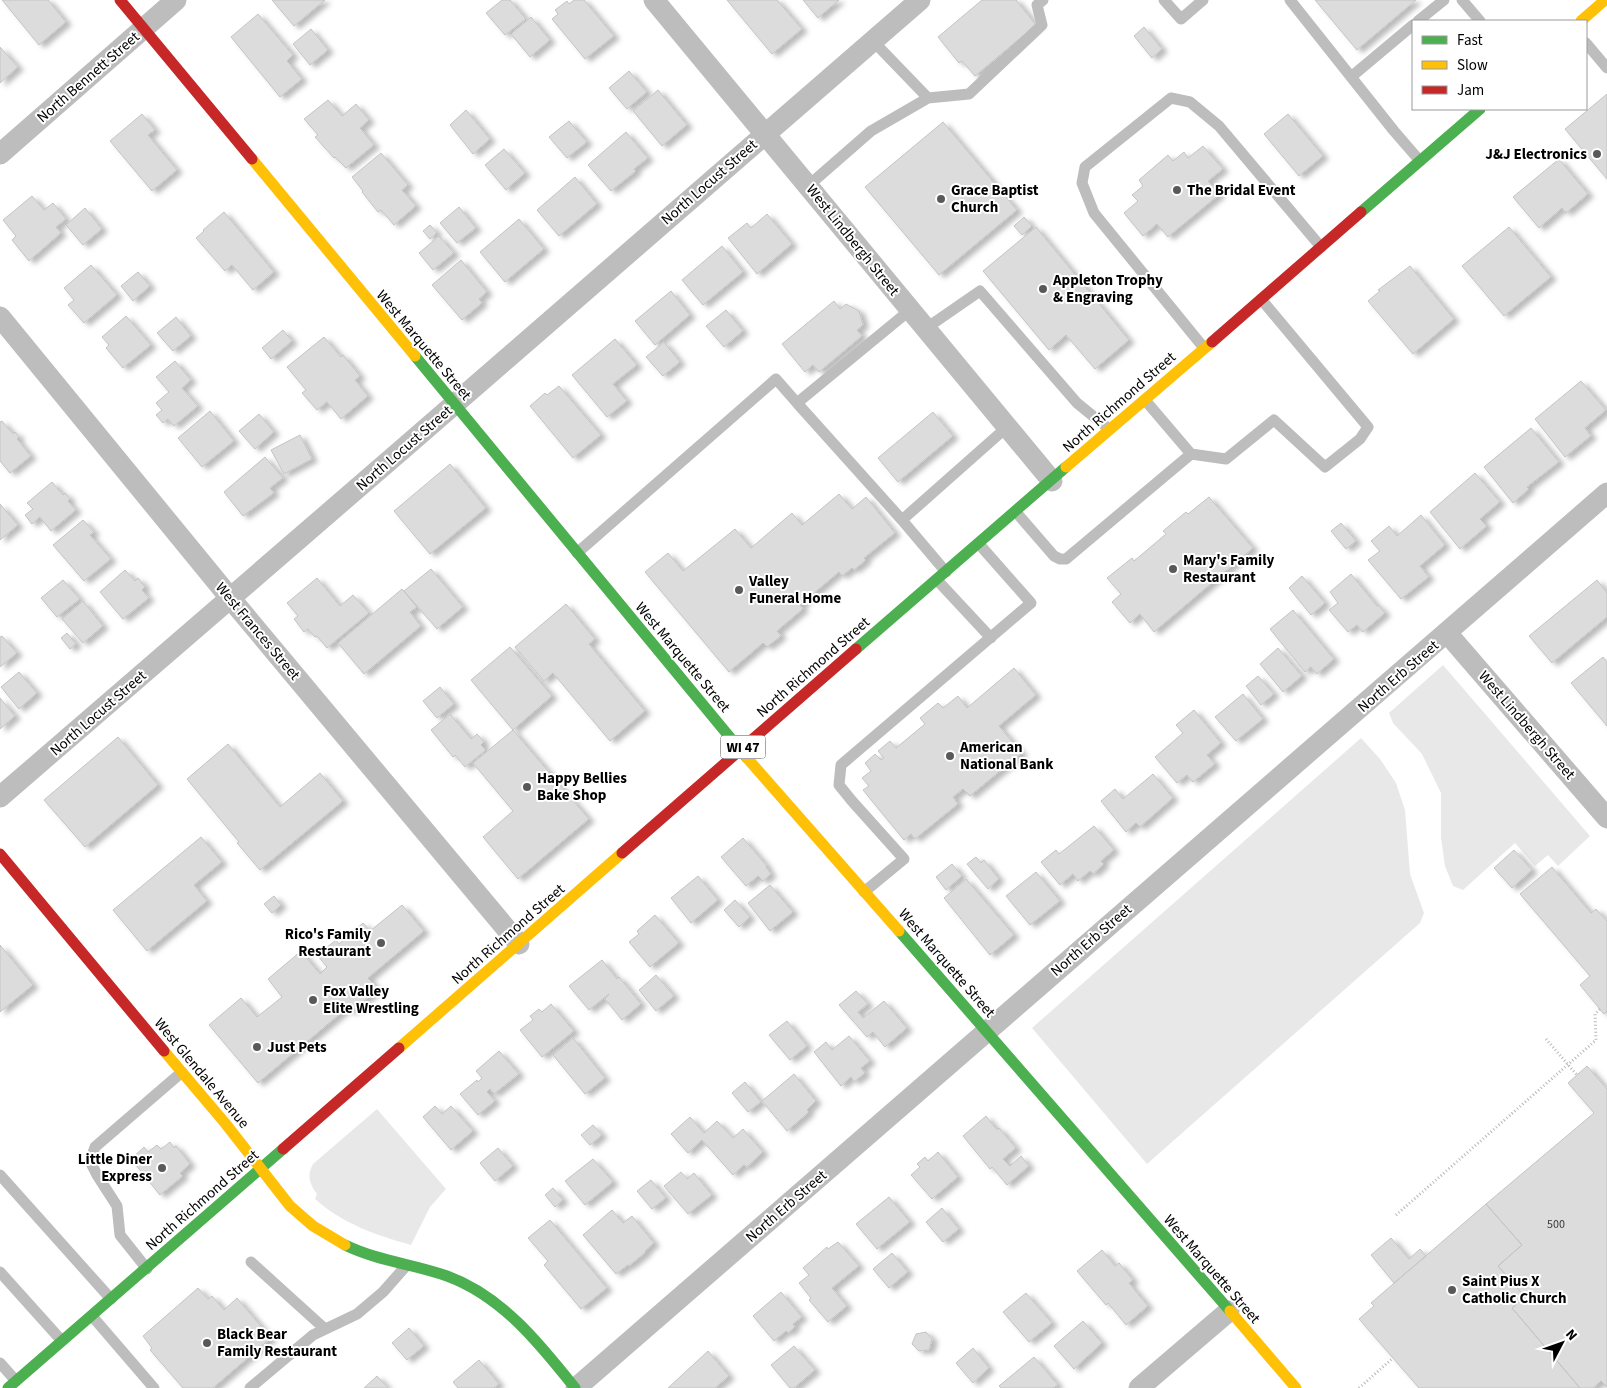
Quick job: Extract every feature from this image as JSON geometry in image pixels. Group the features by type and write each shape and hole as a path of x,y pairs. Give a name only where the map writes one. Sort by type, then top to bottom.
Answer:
{"street":[{"name":"West Marquette Street","path":"120,0 740,750 987,1031 1296,1388"},
{"name":"North Bennett Street","path":"0,154 176,0"},
{"name":"West Lindbergh Street","path":"654,0 1052,481"},
{"name":"North Locust Street","path":"0,797 231,599 920,0"},
{"path":"1582,20 1605,0"},
{"name":"North Richmond Street","path":"12,1385 740,750 1479,110"},
{"name":"West Frances Street","path":"0,317 231,599 519,944"},
{"name":"North Erb Street","path":"576,1388 1607,493"},
{"name":"West Lindbergh Street","path":"1447,633 1607,818"},
{"name":"West Glendale Avenue","path":"0,854 232,1131 290,1206 301,1217 318,1230 353,1249 375,1258 453,1278 474,1289 499,1305 526,1331 576,1388"},
{"path":"1139,1388 1229,1311"}],"lane":[{"path":"808,186 872,131 928,98 969,94 1042,25 1037,5 1043,0"},
{"path":"1164,0 1181,19 1203,0"},
{"path":"1290,0 1394,132 1420,161"},
{"path":"1419,20 1444,0"},
{"path":"1462,0 1479,20"},
{"path":"1351,76 1412,26"},
{"path":"873,41 928,98"},
{"path":"1587,44 1607,68"},
{"path":"1204,348 1094,212 1082,183 1085,167 1171,98 1190,102 1219,126 1321,247"},
{"path":"925,329 980,291 1077,403 1110,430"},
{"path":"1145,400 1191,454 1226,459 1274,420 1325,467 1360,439 1368,427 1261,299"},
{"path":"797,403 910,310"},
{"path":"577,552 776,379 902,520 990,638"},
{"path":"902,520 1007,427"},
{"path":"1016,512 1054,556 1066,559 1191,454"},
{"path":"864,892 904,859 852,801 840,784 841,765 1031,603 979,544"},
{"path":"147,1269 120,1236 118,1206 90,1161 95,1147 182,1072"},
{"path":"0,1175 111,1299"},
{"path":"251,1262 325,1330"},
{"path":"250,1388 313,1335 357,1314 383,1292 406,1266"},
{"path":"0,1272 62,1341"},
{"path":"92,1316 154,1388"},
{"path":"0,1363 12,1385"}],"path":[{"path":"1396,1215 1596,1040 1595,1014 1600,1009"},
{"path":"1546,1039 1577,1075"},
{"path":"1359,1388 1393,1358"}],"shaded area":[{"path":"1443,665 1590,836 1558,866 1548,855 1535,866 1515,843 1463,890 1453,886 1445,866 1441,838 1441,793 1422,754 1393,723 1389,713"},
{"path":"1361,738 1380,759 1396,783 1405,810 1410,874 1424,913 1420,923 1147,1164 1032,1028"},
{"path":"377,1109 446,1189 430,1207 411,1245 373,1233 348,1222 315,1199 317,1194 311,1183 310,1172 313,1164"}],"building":[{"path":"2,0 48,0 66,22 39,45"},
{"path":"272,0 325,0 294,26"},
{"path":"502,0 510,0 526,19 505,35 486,13"},
{"path":"574,0 584,0 614,36 585,59 552,19 558,14 555,10 567,1 569,4"},
{"path":"727,0 777,0 802,29 772,54"},
{"path":"803,0 839,0 818,18"},
{"path":"982,0 1016,0 1036,25 975,76 962,61 959,63 938,37"},
{"path":"1315,0 1416,0 1357,50"},
{"path":"258,14 293,55 287,61 302,79 280,97 231,37"},
{"path":"531,17 550,40 530,57 511,34"},
{"path":"1144,27 1162,49 1152,58 1134,36"},
{"path":"311,29 328,50 310,65 293,44"},
{"path":"0,47 18,67 0,83"},
{"path":"629,71 647,92 627,109 609,88"},
{"path":"658,90 687,125 662,146 633,111"},
{"name":"J&J Electronics","path":"1607,94 1607,179 1565,129"},
{"path":"328,100 342,116 356,104 369,120 360,128 374,145 346,168 315,137 318,135 304,119"},
{"path":"466,110 490,139 473,154 450,125"},
{"path":"142,114 155,130 148,135 177,170 152,191 110,141"},
{"path":"1288,114 1323,156 1299,176 1264,134"},
{"path":"569,121 587,142 567,158 549,137"},
{"name":"Grace Baptist Church","path":"943,122 1017,210 939,275 865,187"},
{"path":"626,132 648,158 634,169 636,171 611,191 588,165"},
{"name":"The Bridal Event","path":"1203,146 1223,169 1208,181 1220,194 1168,237 1157,224 1143,236 1124,213 1138,201 1132,195 1143,186 1139,180 1168,155 1173,161 1184,152 1188,158"},
{"path":"504,149 525,173 506,190 485,165"},
{"path":"381,153 408,185 402,190 416,206 394,225 381,210 378,212 352,177"},
{"path":"1559,159 1588,194 1566,213 1562,208 1539,228 1513,197"},
{"path":"575,177 597,204 559,236 537,210"},
{"path":"32,196 44,210 53,203 66,219 56,227 61,233 29,261 12,240 16,236 3,220"},
{"path":"459,207 476,228 457,243 440,223"},
{"path":"85,208 102,229 83,245 66,225"},
{"path":"224,212 274,272 253,290 232,265 225,271 196,238"},
{"path":"767,214 792,244 757,274 728,238 747,223 751,228"},
{"path":"1024,217 1032,226 1022,235 1014,226"},
{"path":"519,219 544,249 505,282 480,252"},
{"path":"430,225 437,233 430,239 423,231"},
{"name":"Appleton Trophy & Engraving","path":"1036,227 1129,340 1095,369 1066,335 1049,350 983,271"},
{"path":"1509,227 1551,277 1504,316 1462,266"},
{"path":"439,236 454,253 433,270 419,253"},
{"path":"722,246 743,272 703,305 682,280"},
{"path":"461,260 487,292 479,299 482,303 462,320 432,285"},
{"path":"91,265 117,295 84,323 68,305 74,300 64,288"},
{"path":"1410,266 1454,319 1413,354 1368,301 1380,291 1378,290"},
{"path":"138,272 150,286 133,301 121,286"},
{"path":"671,291 690,315 655,345 635,321"},
{"path":"834,301 840,309 846,304 859,311 863,325 857,330 862,336 819,372 813,365 805,372 782,344"},
{"path":"726,310 743,331 724,347 706,326"},
{"path":"126,316 151,345 123,368 106,348 109,345 102,337"},
{"path":"176,317 191,336 173,351 157,333"},
{"path":"283,330 292,341 271,359 262,348"},
{"path":"324,337 341,357 343,355 360,376 355,380 368,396 341,419 327,402 317,410 302,393 306,390 287,367"},
{"path":"615,339 637,365 613,384 627,401 607,417 572,375"},
{"path":"664,342 680,362 663,376 646,357"},
{"path":"175,361 191,380 182,388 198,406 174,426 168,419 163,423 156,415 162,410 156,403 169,392 156,377"},
{"path":"1581,381 1606,410 1585,428 1591,436 1565,457 1535,419"},
{"path":"559,386 601,435 573,458 530,406 545,393 547,395"},
{"path":"210,411 234,441 202,467 178,438"},
{"path":"933,412 953,436 898,482 878,458"},
{"path":"259,414 274,432 255,449 239,431"},
{"path":"2,421 13,434 15,432 19,437 17,439 31,456 10,473 0,461 0,422"},
{"path":"1531,428 1559,462 1527,487 1529,489 1513,503 1484,467"},
{"path":"300,435 312,459 284,474 271,450"},
{"path":"265,457 283,478 270,488 274,493 243,516 224,492"},
{"path":"450,464 486,508 430,554 394,511"},
{"path":"1475,473 1500,502 1480,519 1487,526 1460,549 1430,512"},
{"path":"52,482 63,495 65,493 70,499 68,501 76,510 51,531 40,517 32,524 25,515 33,509 27,503"},
{"name":"Valley Funeral Home","path":"839,494 852,509 866,497 895,533 864,558 866,560 854,570 852,568 842,576 839,572 800,605 803,609 777,631 781,636 767,647 763,643 729,672 645,572 668,553 683,571 735,529 751,548 792,513 802,525"},
{"name":"Mary's Family Restaurant","path":"1209,497 1253,548 1154,632 1140,614 1130,623 1112,602 1121,594 1107,578 1132,558 1134,561 1166,534 1163,531 1186,512 1188,514"},
{"path":"0,504 18,525 0,540"},
{"path":"1421,515 1445,545 1420,566 1429,577 1401,599 1368,560 1380,551 1371,541 1389,526 1397,536"},
{"path":"83,520 94,532 90,535 111,559 84,581 53,545"},
{"path":"1341,523 1356,541 1346,549 1331,531"},
{"path":"431,569 463,607 437,629 404,591"},
{"path":"125,570 135,581 138,578 145,587 142,590 149,598 123,619 100,592"},
{"path":"1351,574 1385,613 1363,632 1357,625 1348,632 1329,610 1338,603 1330,592"},
{"path":"1302,576 1325,603 1311,615 1289,588"},
{"path":"317,578 340,606 353,595 369,613 327,648 308,629 304,632 294,619 298,616 287,603"},
{"path":"63,580 80,599 57,617 41,598"},
{"path":"1597,580 1607,593 1607,617 1552,663 1529,636"},
{"path":"402,589 417,607 410,612 421,626 364,674 338,643"},
{"path":"83,601 103,626 83,643 62,619"},
{"path":"566,604 595,639 589,644 645,711 610,741 553,673 544,681 515,647"},
{"path":"1293,610 1334,659 1317,674 1311,667 1305,672 1270,629"},
{"path":"67,633 76,644 70,649 61,638"},
{"path":"2,636 17,653 0,667 0,637"},
{"path":"510,647 552,696 513,730 471,680"},
{"path":"1278,648 1302,676 1283,692 1260,664"},
{"path":"1603,657 1607,662 1607,726 1571,683"},
{"name":"American National Bank","path":"1014,668 1036,695 999,726 1022,753 970,796 963,789 953,797 958,804 915,839 911,834 904,840 863,790 869,786 862,778 871,771 865,763 875,754 881,760 884,758 878,751 890,741 896,748 925,724 920,718 938,703 943,708 958,696 967,708"},
{"path":"19,672 37,693 19,709 1,687"},
{"path":"1258,676 1274,694 1261,705 1246,686"},
{"path":"440,687 454,704 437,718 423,701"},
{"path":"1243,694 1263,719 1236,741 1215,717"},
{"path":"0,698 15,716 0,729"},
{"path":"1194,710 1221,743 1207,755 1215,764 1193,782 1187,775 1177,783 1155,757 1183,733 1176,725"},
{"path":"450,714 471,739 477,734 484,742 481,745 486,750 465,767 455,755 453,757 431,730"},
{"name":"Happy Bellies Bake Shop","path":"513,730 589,819 518,879 483,837 513,811 473,763"},
{"path":"118,737 158,785 85,847 44,800"},
{"path":"228,744 280,807 320,773 343,801 260,870 187,779"},
{"path":"1153,774 1173,798 1140,827 1136,823 1126,832 1101,801 1115,789 1123,799"},
{"path":"1094,826 1114,850 1101,861 1104,864 1093,874 1090,871 1078,881 1073,874 1060,885 1041,862 1056,850 1059,854"},
{"path":"201,837 222,862 194,885 207,901 147,951 113,910"},
{"path":"743,838 767,866 771,874 763,881 758,876 746,886 721,857"},
{"path":"1514,850 1532,870 1512,888 1494,868"},
{"path":"976,857 981,863 984,860 999,879 988,889 967,864"},
{"path":"952,864 962,876 946,890 936,877"},
{"path":"1552,867 1591,913 1596,909 1607,921 1607,1011 1604,1014 1580,985 1590,976 1520,894"},
{"path":"1036,872 1060,901 1030,925 1006,896"},
{"path":"698,876 718,900 691,923 671,898"},
{"path":"966,879 1014,935 990,955 944,898"},
{"path":"770,885 793,912 770,931 748,903"},
{"path":"274,896 281,905 272,913 264,904"},
{"path":"735,900 750,917 739,927 724,910"},
{"path":"402,905 424,931 368,978 378,989 351,1012 347,1008 258,1083 209,1025 241,998 257,1017 282,997 268,979 301,951 320,974 327,967 317,955 336,940 339,944 363,923 370,931"},
{"path":"655,915 679,943 650,967 629,942 639,934 637,931"},
{"path":"0,945 33,985 0,1012"},
{"path":"602,960 641,1004 622,1020 605,999 609,994 589,1010 569,986"},
{"path":"656,975 674,996 656,1011 639,990"},
{"path":"856,991 868,1004 858,1012 863,1018 884,1001 907,1028 885,1047 873,1032 867,1037 839,1005"},
{"path":"551,1004 574,1031 542,1057 520,1030 533,1020 530,1016 539,1009 542,1012"},
{"path":"787,1021 807,1046 790,1060 769,1035"},
{"path":"849,1036 870,1061 861,1068 865,1073 854,1082 851,1077 841,1086 814,1052 826,1042 832,1050"},
{"path":"573,1038 605,1078 585,1094 553,1055"},
{"path":"499,1051 519,1074 494,1094 490,1089 487,1092 495,1101 478,1115 460,1094 482,1078 476,1071"},
{"path":"1587,1066 1607,1089 1607,1387 1601,1381 1593,1388 1580,1388 1512,1308 1525,1297 1498,1266 1522,1245 1486,1204 1594,1113 1568,1083"},
{"path":"794,1074 816,1101 807,1110 809,1112 787,1131 762,1101"},
{"path":"745,1082 761,1102 748,1112 732,1093"},
{"path":"435,1106 442,1114 451,1106 473,1131 451,1150 423,1117"},
{"path":"986,1116 997,1130 999,1128 1016,1148 1003,1159 1010,1166 1021,1156 1029,1166 1007,1185 992,1167 990,1169 963,1136"},
{"path":"690,1117 704,1133 717,1121 733,1138 743,1129 763,1152 747,1167 744,1165 733,1175 702,1140 688,1153 671,1134"},
{"path":"593,1125 602,1135 590,1145 581,1135"},
{"name":"Little Diner Express","path":"170,1142 174,1148 176,1146 190,1164 180,1173 183,1176 160,1195 131,1159 144,1147 148,1152 157,1145 161,1149"},
{"path":"498,1148 513,1166 495,1181 480,1163"},
{"path":"938,1152 958,1177 932,1199 911,1175 920,1167 917,1164 925,1157 928,1161"},
{"path":"593,1159 613,1182 585,1205 565,1181"},
{"path":"681,1172 687,1179 694,1173 712,1195 688,1214 664,1186"},
{"path":"651,1180 666,1198 652,1209 637,1191"},
{"path":"553,1188 563,1200 555,1207 545,1195"},
{"path":"889,1197 910,1222 877,1249 856,1224"},
{"name":"Saint Pius X Catholic Church","path":"1486,1204 1522,1245 1498,1266 1525,1297 1512,1308 1580,1388 1419,1388 1359,1319 1374,1306 1371,1303"},
{"path":"942,1208 959,1229 943,1242 926,1222"},
{"path":"612,1210 623,1223 632,1216 654,1243 629,1266 616,1274 583,1235"},
{"path":"550,1220 607,1288 581,1309 544,1265 548,1261 528,1238"},
{"path":"1391,1238 1409,1259 1420,1249 1426,1256 1394,1283 1371,1255"},
{"path":"838,1242 859,1266 832,1288 847,1306 828,1322 809,1300 811,1298 799,1283 809,1275 803,1268 827,1247 828,1249"},
{"path":"1102,1250 1115,1266 1119,1263 1133,1280 1129,1283 1148,1306 1126,1325 1077,1271"},
{"path":"892,1253 908,1272 889,1288 873,1269"},
{"name":"Black Bear Family Restaurant","path":"198,1288 208,1299 212,1296 224,1310 237,1298 271,1338 213,1388 183,1388 150,1350 152,1348 143,1336"},
{"path":"781,1292 802,1317 793,1324 795,1327 788,1333 786,1331 774,1341 753,1316"},
{"path":"1026,1293 1052,1323 1029,1342 1003,1312"},
{"path":"1083,1321 1102,1343 1074,1369 1054,1346"},
{"path":"409,1328 424,1346 407,1360 392,1343"},
{"path":"926,1332 932,1339 929,1350 919,1351 912,1344 916,1334"},
{"path":"794,1346 815,1370 794,1388 790,1388 771,1365"},
{"path":"973,1348 989,1368 973,1383 956,1363"},
{"path":"708,1351 729,1376 715,1388 668,1388"},
{"path":"1034,1357 1058,1385 1053,1388 1001,1388 999,1386"},
{"path":"479,1360 499,1384 494,1388 458,1388 453,1382"},
{"path":"377,1376 388,1388 364,1388"}],"traffic: fast":[{"path":"1361,212 1479,110"},
{"path":"415,356 747,758"},
{"path":"856,649 1066,467"},
{"path":"899,931 1230,1311"},
{"path":"8,1388 283,1149"},
{"path":"345,1245 383,1259 447,1276 485,1296 534,1338 575,1388"}],"traffic: slow":[{"path":"1582,20 1605,0"},
{"path":"252,159 415,356"},
{"path":"1066,467 1212,342"},
{"path":"747,758 899,931"},
{"path":"399,1048 622,853"},
{"path":"164,1051 225,1123 290,1206 313,1226 345,1245"},
{"path":"1230,1311 1296,1388"}],"traffic: jam":[{"path":"120,0 252,159"},
{"path":"1212,342 1361,212"},
{"path":"622,853 856,649"},
{"path":"0,854 164,1051"},
{"path":"283,1149 399,1048"}],"place":[{"name":"J&J Electronics","path":"1597,154"},
{"name":"The Bridal Event","path":"1177,190"},
{"name":"Grace Baptist Church","path":"941,199"},
{"name":"Appleton Trophy & Engraving","path":"1043,289"},
{"name":"Mary's Family Restaurant","path":"1173,569"},
{"name":"Valley Funeral Home","path":"739,590"},
{"name":"American National Bank","path":"950,756"},
{"name":"Happy Bellies Bake Shop","path":"527,787"},
{"name":"Rico's Family Restaurant","path":"381,943"},
{"name":"Fox Valley Elite Wrestling","path":"313,1000"},
{"name":"Just Pets","path":"257,1047"},
{"name":"Little Diner Express","path":"162,1168"},
{"name":"Saint Pius X Catholic Church","path":"1452,1290"},
{"name":"Black Bear Family Restaurant","path":"207,1343"}]}
